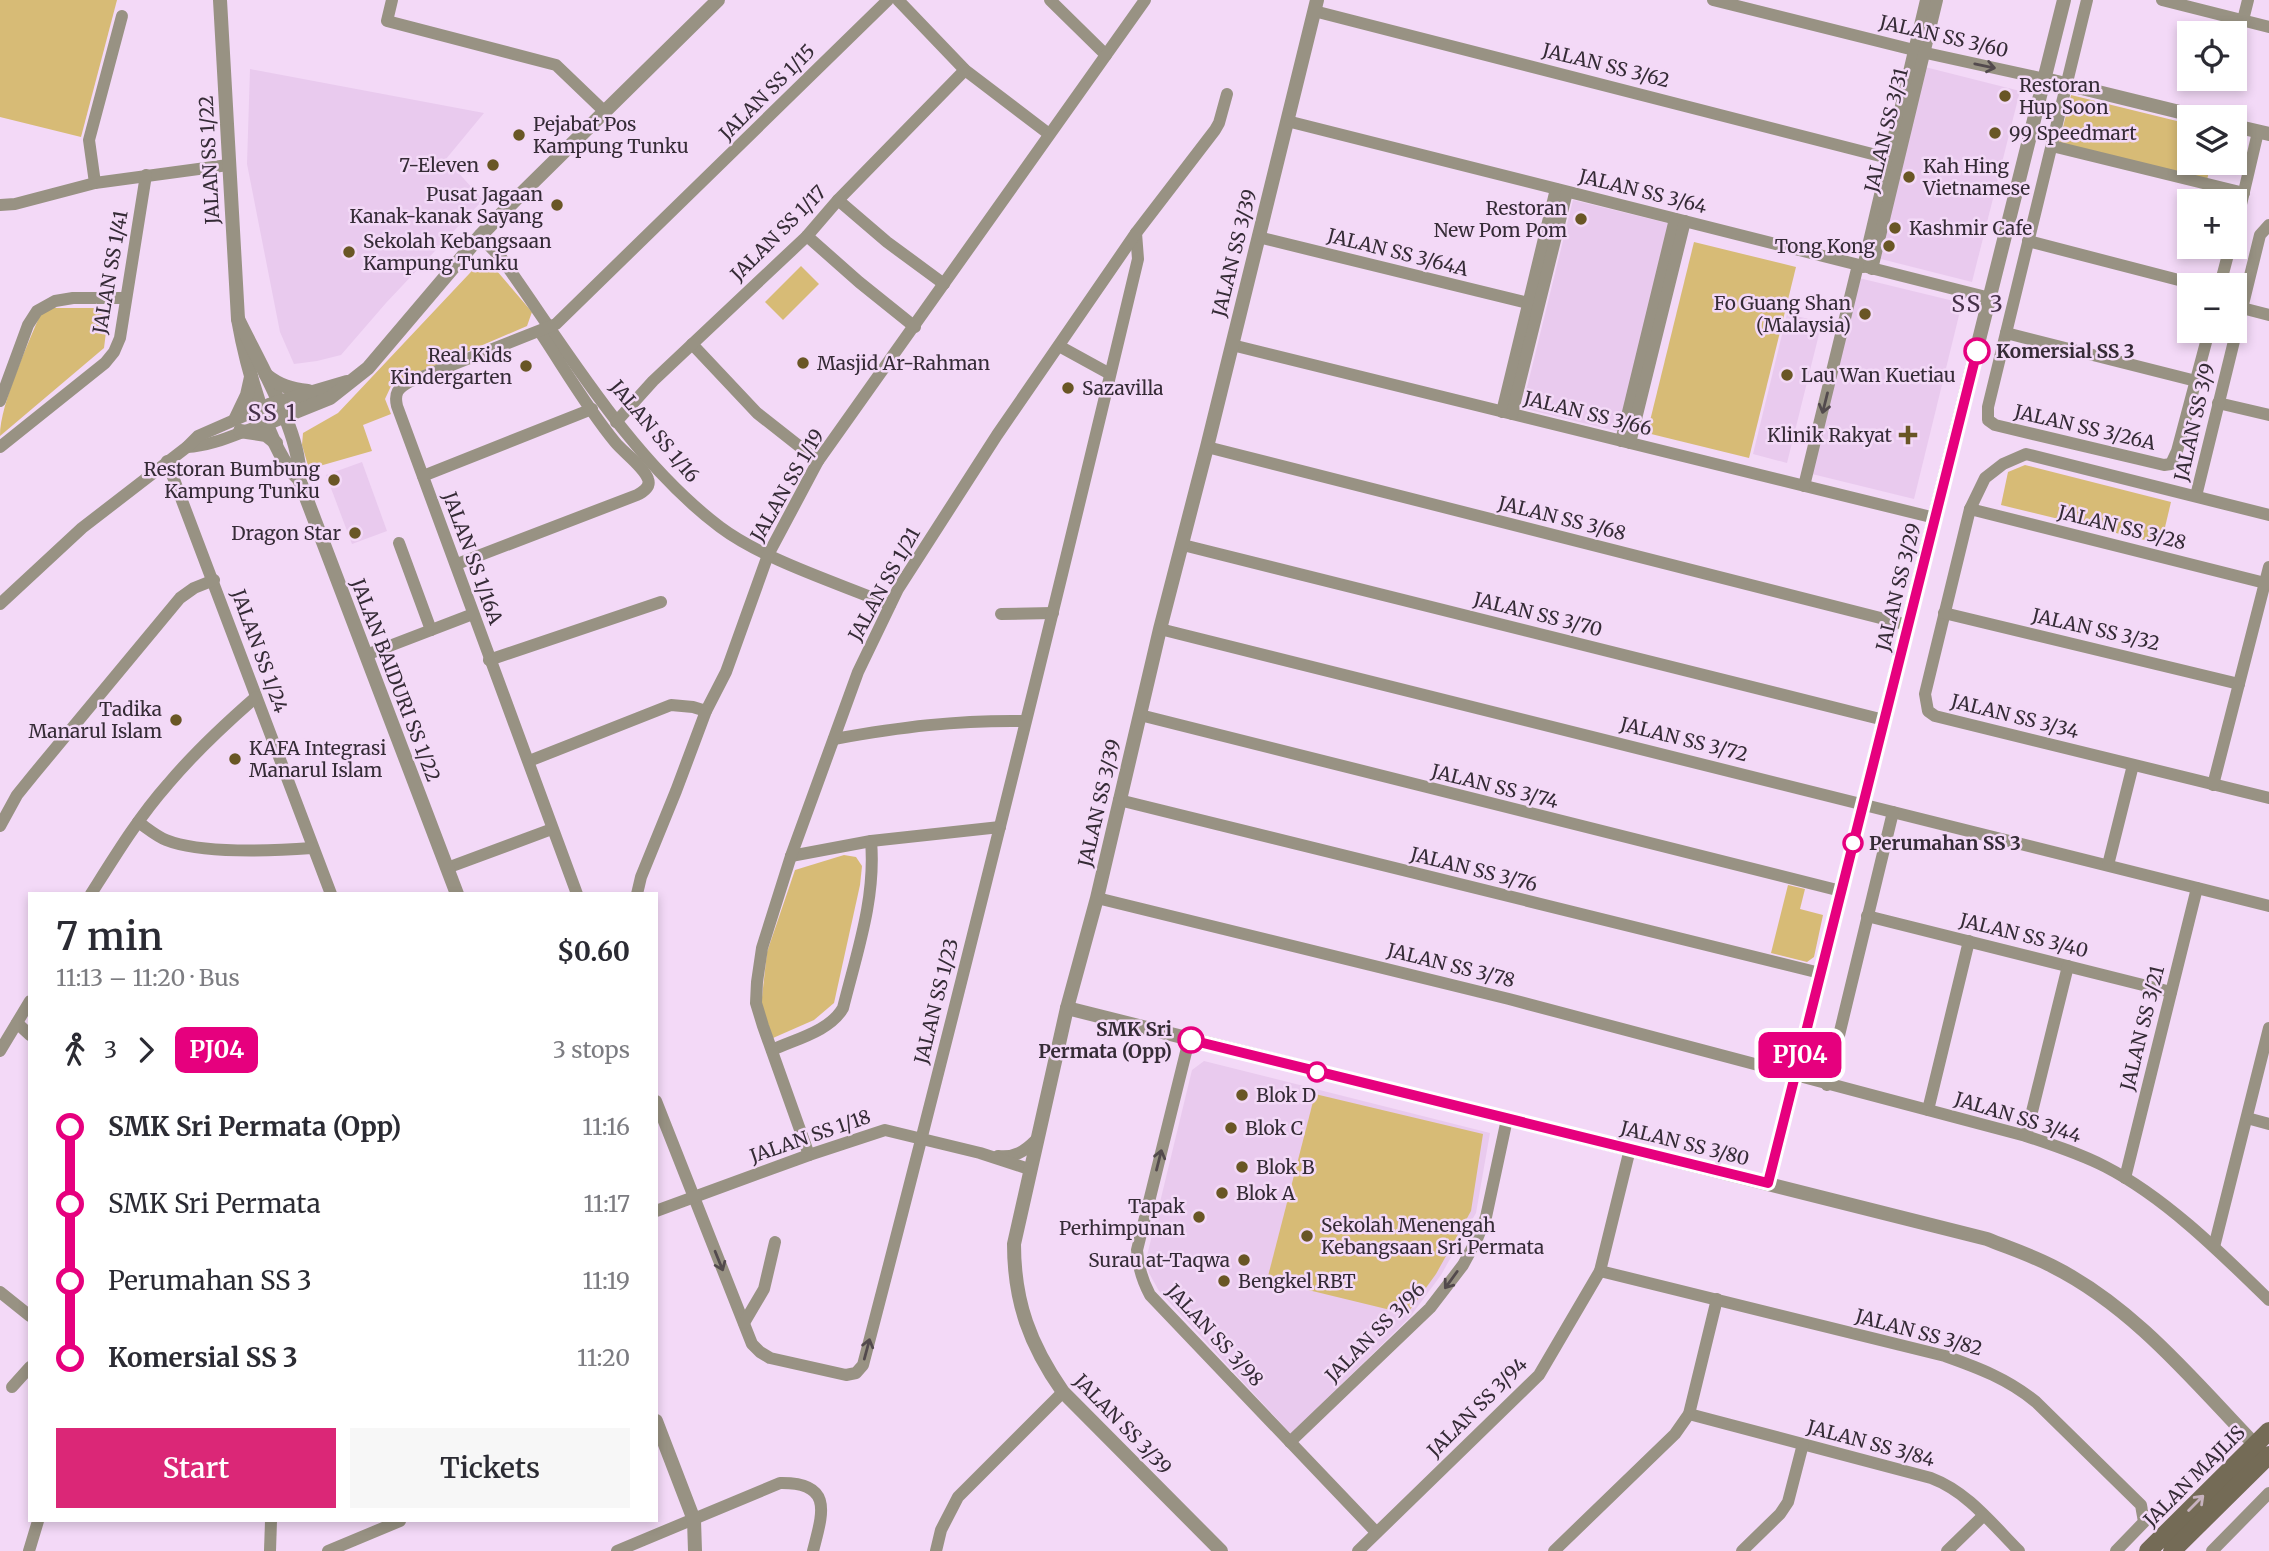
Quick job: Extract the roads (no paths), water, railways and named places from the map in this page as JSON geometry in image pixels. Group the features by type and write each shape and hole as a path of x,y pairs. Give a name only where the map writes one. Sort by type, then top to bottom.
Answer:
{"main road":[{"name":"JALAN MAJLIS","path":"2172,1551 2264,1452 2269,1431"},
{"name":"JALAN MAJLIS","path":"2148,1551 2264,1452"}],"street":[{"name":"JALAN SS 1/22","path":"220,0 238,319 258,375 262,408 289,470 299,479"},
{"path":"392,0 387,21 556,65 605,112"},
{"path":"0,604 82,528 187,447 204,446 262,408 278,402 340,392 368,368 392,342 480,236 570,143 718,0"},
{"name":"JALAN SS 1/15","path":"545,330 556,324 888,0"},
{"path":"898,0 965,70 1049,134"},
{"path":"1050,0 1106,55"},
{"name":"JALAN SS 1/19","path":"638,892 641,877 706,711 726,672 768,555 818,461 1145,0"},
{"name":"JALAN SS 3/60","path":"1713,0 2045,79"},
{"name":"JALAN SS 3/31","path":"1864,267 1914,93 1926,0"},
{"name":"JALAN SS 3/31","path":"1864,267 1888,158 1937,0"},
{"name":"JALAN SS 3/29","path":"1768,1183 2064,0"},
{"name":"JALAN SS 3/26A","path":"2087,0 1988,407 1988,420 1995,425 2164,465 2171,464 2206,343"},
{"path":"2162,0 2269,27"},
{"path":"2243,20 2248,0"},
{"name":"JALAN SS 3/39","path":"1221,1551 1063,1392 1036,1349 1017,1294 1014,1244 1067,1008 1097,898 1139,715 1208,447 1315,5"},
{"name":"JALAN SS 3/62","path":"1315,5 1888,158"},
{"path":"95,183 89,140 122,16"},
{"name":"JALAN SS 1/17","path":"617,422 653,381 807,236 838,200 965,70"},
{"path":"2045,79 2177,111"},
{"name":"JALAN SS 1/21","path":"809,1155 756,1003 757,982 762,948 791,856 858,672 890,605 997,435 1136,233 1215,130 1227,94"},
{"name":"JALAN SS 3/64","path":"1287,121 1990,298"},
{"path":"2245,189 2264,133"},
{"path":"2052,146 2228,189"},
{"path":"0,205 16,204 95,183 228,165"},
{"name":"JALAN SS 1/41","path":"0,447 105,363 114,352 120,338 146,175"},
{"path":"1507,413 1528,303 1561,191"},
{"path":"1507,413 1561,191"},
{"path":"838,200 887,242 944,284"},
{"path":"1625,442 1680,220"},
{"name":"JALAN SS 3/9","path":"2247,288 2260,235 2269,225"},
{"name":"JALAN SS 1/23","path":"693,1198 752,1344 770,1358 846,1376 856,1373 863,1365 922,1138 1053,613 1138,258 1136,233"},
{"name":"JALAN SS 1/16","path":"457,564 637,495 648,486 648,479 643,472 614,441 592,410 502,259 480,236"},
{"path":"807,236 915,327"},
{"name":"JALAN SS 3/64A","path":"1258,237 1528,303"},
{"path":"2028,242 2177,280"},
{"path":"1804,486 1864,267"},
{"path":"0,401 27,325 37,311 64,299 126,298"},
{"path":"2247,309 2269,315"},
{"name":"JALAN SS 1/16","path":"545,330 669,483 721,528 768,555 890,605"},
{"name":"JALAN SS 1/16A","path":"545,330 409,382 397,391 395,398 576,892"},
{"path":"2006,333 2196,382"},
{"name":"JALAN SS 3/9","path":"2196,496 2233,343"},
{"path":"692,344 757,413 818,461"},
{"name":"JALAN SS 3/66","path":"1232,345 1935,518"},
{"path":"1059,346 1110,374"},
{"name":"JALAN SS 1/22","path":"258,375 278,402 284,417 300,465 299,479"},
{"path":"238,425 247,395 258,375 292,390 319,396"},
{"path":"238,425 268,423 284,417 319,396"},
{"path":"293,441 297,425 319,396"},
{"path":"2218,402 2269,415"},
{"path":"423,476 592,410"},
{"path":"238,425 266,435 277,443"},
{"name":"JALAN SS 3/68","path":"1208,447 1908,625"},
{"name":"JALAN SS 3/34","path":"2196,496 2026,454 2003,464 1985,478 1970,509 1944,613 1925,694 1928,711 1935,716 2269,798"},
{"name":"JALAN SS 1/24","path":"167,461 330,892"},
{"name":"JALAN BAIDURI SS 1/22","path":"299,479 456,892"},
{"path":"2196,496 2269,515"},
{"name":"JALAN SS 3/28","path":"1970,509 2265,583"},
{"path":"399,542 431,630"},
{"name":"JALAN SS 3/70","path":"1183,545 1884,720"},
{"path":"2213,785 2239,684 2262,624 2269,567"},
{"path":"0,826 17,795 180,598 194,588 214,580"},
{"path":"489,660 661,602"},
{"path":"1001,614 1053,613"},
{"name":"JALAN SS 3/32","path":"1944,613 2239,684"},
{"path":"366,655 473,614"},
{"name":"JALAN SS 3/72","path":"1160,629 2269,906"},
{"path":"92,892 138,822 176,775 218,731 256,697"},
{"path":"529,761 671,705 706,711"},
{"name":"JALAN SS 3/74","path":"1139,715 1841,891"},
{"path":"834,739 901,727 967,720 1024,721"},
{"path":"2108,865 2133,765"},
{"name":"JALAN SS 3/76","path":"1119,800 1821,974"},
{"path":"1827,1085 1893,812"},
{"path":"138,822 164,839 188,845 278,850 312,848"},
{"path":"791,856 871,841 1000,827"},
{"path":"447,869 552,829"},
{"path":"772,1050 825,1026 836,1019 843,1008 871,895 871,841"},
{"name":"JALAN SS 3/21","path":"2125,1178 2197,888"},
{"name":"JALAN SS 3/78","path":"1097,898 1509,999 1795,1076"},
{"name":"JALAN SS 3/40","path":"1867,916 2172,992"},
{"path":"1928,1110 1969,941"},
{"path":"2026,1136 2068,966"},
{"path":"0,1051 28,1005"},
{"name":"JALAN SS 3/80","path":"1067,1008 1987,1239 2053,1267 2099,1295 2153,1338 2264,1452"},
{"path":"17,1023 28,1033"},
{"path":"2214,1247 2269,1028"},
{"name":"JALAN SS 3/98","path":"1189,1040 1137,1250 1138,1268 1150,1295 1376,1532"},
{"name":"JALAN SS 3/44","path":"1795,1076 2026,1136 2073,1152 2125,1178 2214,1247 2269,1300"},
{"path":"658,1106 693,1198"},
{"path":"2246,1118 2269,1124"},
{"name":"JALAN SS 3/96","path":"1290,1442 1430,1308 1463,1265 1486,1217 1507,1119"},
{"name":"JALAN SS 1/18","path":"658,1210 885,1130 980,1153 1029,1169"},
{"name":"JALAN SS 1/18","path":"980,1153 1015,1155 1036,1140"},
{"name":"JALAN SS 3/94","path":"1357,1551 1539,1376 1600,1271 1630,1149"},
{"path":"744,1323 764,1289 775,1242"},
{"name":"JALAN SS 3/82","path":"1600,1271 1945,1356 1989,1371 2036,1402 2141,1505 2144,1522 2116,1551"},
{"path":"0,1292 28,1314"},
{"path":"1554,1551 1675,1434 1689,1414 1717,1299"},
{"path":"12,1387 28,1369"},
{"path":"936,1551 941,1530 958,1497 1063,1392"},
{"name":"JALAN SS 3/84","path":"1689,1414 1947,1484 1963,1494 2019,1551"},
{"path":"658,1426 694,1520 695,1551"},
{"path":"1742,1551 1780,1514 1788,1502 1802,1444"},
{"path":"617,1551 780,1483 793,1483 815,1492 822,1500 823,1513 813,1551"},
{"path":"2212,1551 2269,1493"},
{"path":"1947,1551 1983,1516"},
{"path":"29,1551 38,1522"},
{"path":"269,1522 270,1551"},
{"path":"328,1551 398,1522"}],"place":[{"name":"Restoran Hup Soon","path":"2005,96"},
{"name":"99 Speedmart","path":"1995,133"},
{"name":"Pejabat Pos Kampung Tunku","path":"519,135"},
{"name":"7-Eleven","path":"493,165"},
{"name":"Kah Hing Vietnamese","path":"1909,177"},
{"name":"Pusat Jagaan Kanak-kanak Sayang","path":"557,205"},
{"name":"Restoran New Pom Pom","path":"1581,219"},
{"name":"Kashmir Cafe","path":"1895,228"},
{"name":"Tong Kong","path":"1889,246"},
{"name":"Sekolah Kebangsaan Kampung Tunku","path":"349,252"},
{"name":"Fo Guang Shan (Malaysia)","path":"1865,314"},
{"name":"Komersial SS 3","path":"1977,351"},
{"name":"Masjid Ar-Rahman","path":"803,363"},
{"name":"Real Kids Kindergarten","path":"526,366"},
{"name":"Lau Wan Kuetiau","path":"1787,375"},
{"name":"Sazavilla","path":"1068,388"},
{"name":"Klinik Rakyat","path":"1908,435"},
{"name":"Restoran Bumbung Kampung Tunku","path":"334,480"},
{"name":"Dragon Star","path":"355,533"},
{"name":"Tadika Manarul Islam","path":"176,720"},
{"name":"KAFA Integrasi Manarul Islam","path":"235,759"},
{"name":"Perumahan SS 3","path":"1853,843"},
{"name":"SMK Sri Permata (Opp)","path":"1191,1040"},
{"name":"Blok D","path":"1242,1095"},
{"name":"Blok C","path":"1231,1128"},
{"name":"Blok B","path":"1242,1167"},
{"name":"Blok A","path":"1222,1193"},
{"name":"Tapak Perhimpunan","path":"1199,1217"},
{"name":"Sekolah Menengah Kebangsaan Sri Permata","path":"1307,1236"},
{"name":"Surau at-Taqwa","path":"1244,1260"},
{"name":"Bengkel RBT","path":"1224,1281"}],"district":[{"name":"SS 3","path":"1978,304"},
{"name":"SS 1","path":"273,413"}]}
